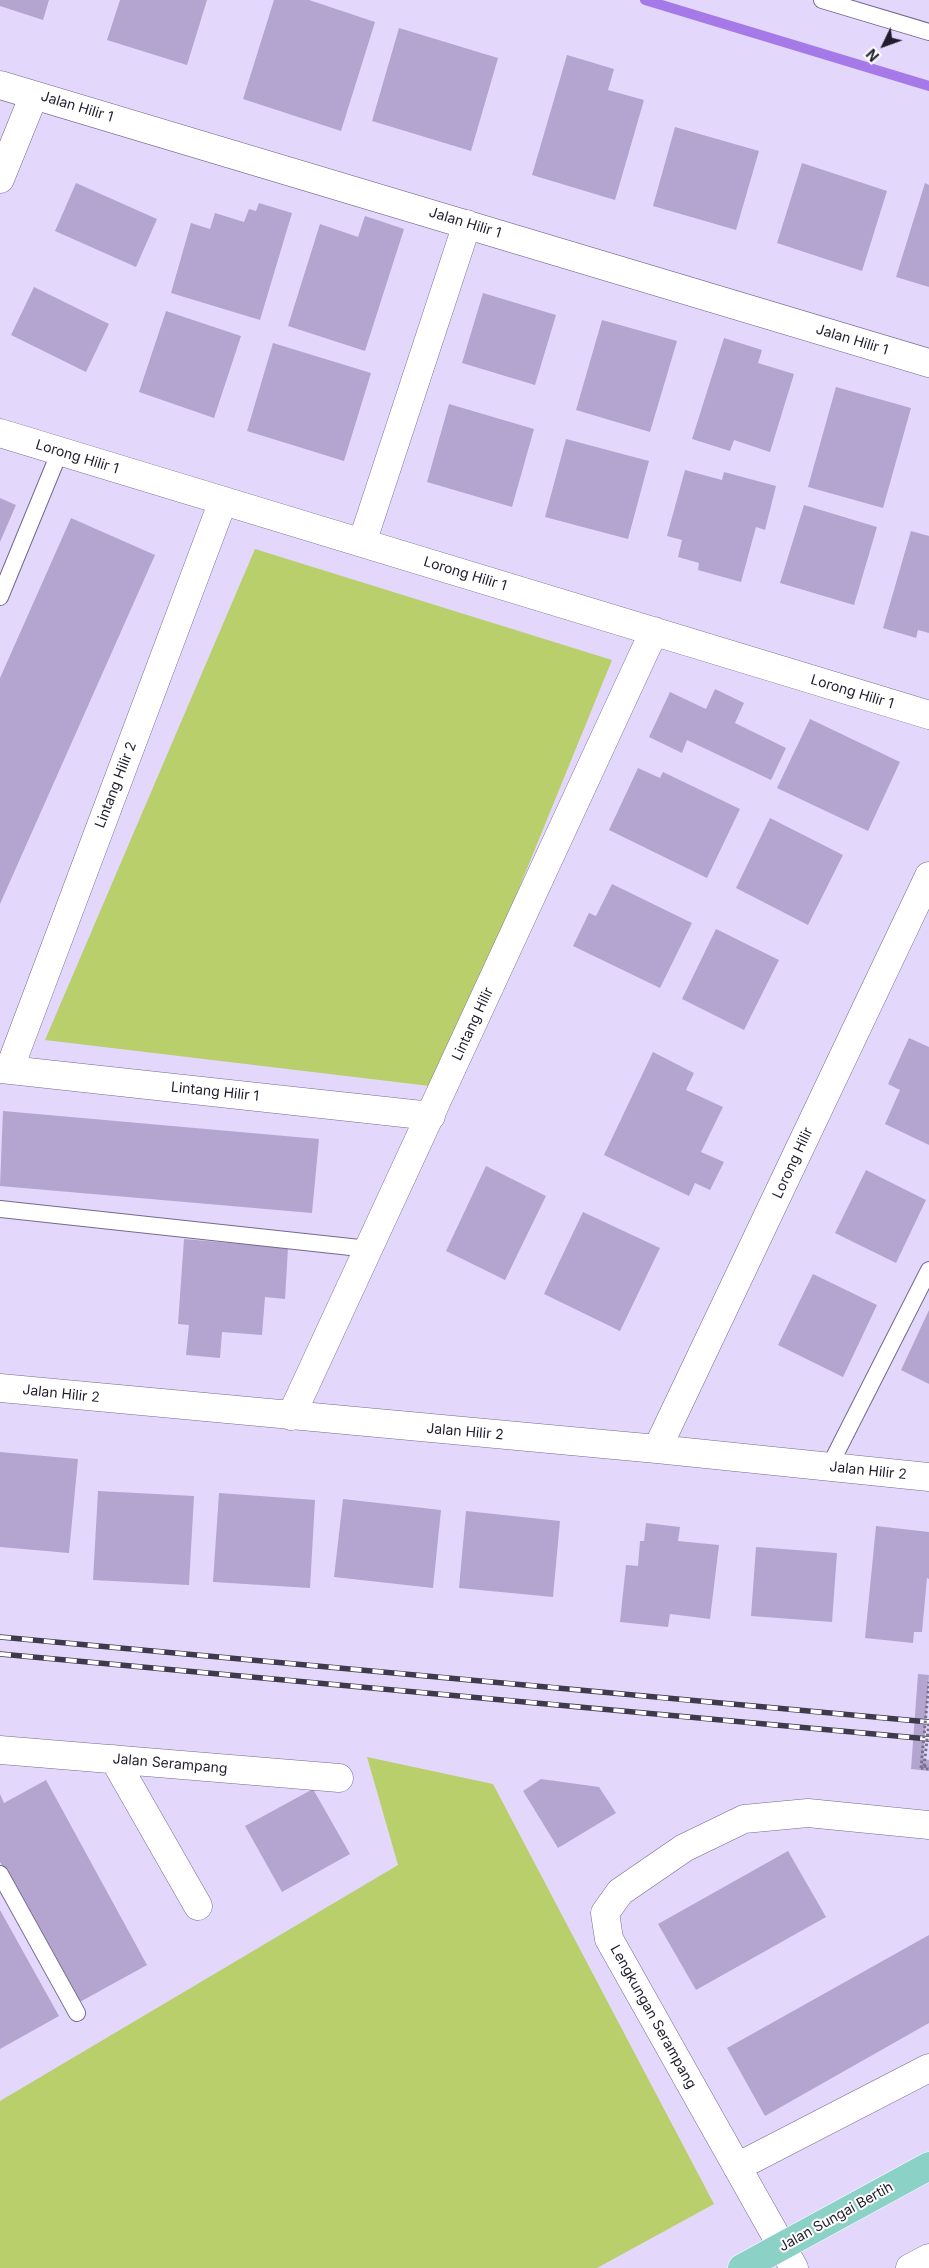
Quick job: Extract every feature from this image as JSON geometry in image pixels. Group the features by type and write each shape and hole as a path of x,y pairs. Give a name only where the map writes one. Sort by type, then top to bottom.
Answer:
{"main road":[{"name":"Jalan Sungai Bertih","path":"742,2268 787,2258 846,2211 929,2166"}],"street":[{"name":"Jalan Hilir 1","path":"0,84 929,363"},
{"path":"0,179 34,95"},
{"path":"362,543 467,224"},
{"name":"Lorong Hilir 1","path":"0,433 929,715"},
{"name":"Lintang Hilir 2","path":"4,1069 224,501"},
{"name":"Lintang Hilir","path":"291,1416 654,632"},
{"name":"Lorong Hilir","path":"657,1449 929,876"},
{"name":"Lintang Hilir 1","path":"4,1069 431,1116"},
{"name":"Jalan Hilir 2","path":"0,1388 657,1449 929,1477"},
{"name":"Jalan Serampang","path":"0,1750 339,1778"},
{"path":"114,1760 198,1906"},
{"name":"Lengkungan Serampang","path":"787,2258 608,1939 605,1913 620,1892 684,1848 744,1819 808,1813 929,1825"},
{"path":"737,2167 929,2068"},
{"path":"910,2268 929,2258"}],"lane":[{"path":"822,0 929,32"},
{"path":"0,597 60,452"},
{"path":"0,1209 369,1249"},
{"path":"829,1467 929,1270"},
{"path":"0,1874 77,2014"}],"path":[{"path":"929,1682 921,1768 929,1768"},
{"path":"929,1722 924,1766 929,1768"}],"green space":[{"path":"255,549 612,660 438,1087 45,1040"},
{"path":"367,1757 493,1784 714,2204 597,2268 0,2268 0,2101 398,1865"}],"building":[{"path":"0,0 49,0 43,20 0,6"},
{"path":"120,0 207,0 187,65 107,40"},
{"path":"274,0 309,0 375,22 341,131 243,99"},
{"path":"399,28 498,58 471,151 372,121"},
{"path":"567,55 614,69 608,90 644,100 615,200 532,175"},
{"path":"675,127 759,151 736,230 653,206"},
{"path":"802,163 887,191 862,271 777,243"},
{"path":"76,183 157,219 136,267 55,231"},
{"path":"925,183 929,185 929,287 896,277"},
{"path":"259,203 292,213 260,320 171,293 191,223 210,229 215,213 244,222 249,209 256,211"},
{"path":"365,216 404,229 365,351 288,326 320,224 358,237"},
{"path":"34,287 109,324 86,372 11,335"},
{"path":"483,293 556,315 535,385 462,363"},
{"path":"166,311 241,336 214,418 139,392"},
{"path":"602,320 677,341 650,432 576,410"},
{"path":"724,338 762,350 758,363 794,374 770,452 734,440 730,451 692,439"},
{"path":"273,343 371,373 344,461 247,431"},
{"path":"836,387 911,408 883,508 808,487"},
{"path":"449,404 534,429 512,507 427,482"},
{"path":"566,439 649,461 628,539 545,517"},
{"path":"685,470 722,480 724,472 776,486 765,530 756,527 741,582 698,570 699,563 678,557 682,540 667,536"},
{"path":"0,498 16,505 0,542"},
{"path":"804,505 877,527 854,605 780,583"},
{"path":"71,518 155,555 0,904 0,678"},
{"path":"911,531 929,536 929,633 918,630 916,638 883,628"},
{"path":"715,689 744,703 735,723 786,748 771,780 687,740 682,753 649,737 670,692 706,709"},
{"path":"810,719 900,762 868,831 777,788"},
{"path":"638,768 660,778 663,772 740,809 707,878 609,830"},
{"path":"770,818 843,855 808,925 736,888"},
{"path":"612,884 692,923 660,988 573,946 589,913 596,916"},
{"path":"716,929 779,960 744,1030 682,999"},
{"path":"909,1038 929,1047 929,1145 885,1124 900,1090 888,1084"},
{"path":"653,1052 694,1073 686,1090 723,1107 701,1152 724,1162 710,1190 695,1183 689,1196 604,1155"},
{"path":"3,1111 319,1139 312,1213 0,1186"},
{"path":"486,1166 546,1196 505,1280 446,1251"},
{"path":"866,1170 926,1200 896,1263 835,1233"},
{"path":"583,1212 660,1248 620,1331 544,1294"},
{"path":"184,1239 288,1248 285,1299 265,1297 262,1335 222,1332 220,1358 186,1355 189,1325 178,1324"},
{"path":"813,1274 877,1305 843,1377 778,1345"},
{"path":"929,1310 929,1384 901,1370"},
{"path":"0,1452 78,1459 69,1553 0,1547"},
{"path":"98,1491 194,1496 189,1585 93,1580"},
{"path":"219,1493 315,1500 310,1588 213,1582"},
{"path":"343,1499 441,1510 433,1588 334,1577"},
{"path":"466,1511 560,1521 553,1597 459,1588"},
{"path":"646,1523 680,1527 678,1541 719,1545 710,1619 670,1614 668,1627 620,1622 626,1565 638,1566 640,1541 644,1541"},
{"path":"876,1526 929,1532 929,1579 927,1578 922,1632 914,1632 913,1643 865,1638"},
{"path":"756,1547 837,1553 832,1622 751,1616"},
{"path":"918,1674 929,1675 923,1759 929,1760 929,1771 911,1769"},
{"path":"541,1779 599,1787 616,1813 558,1848 523,1791"},
{"path":"46,1780 147,1965 78,2003 0,1862 0,1794 4,1803"},
{"path":"313,1789 350,1854 282,1892 245,1826"},
{"path":"788,1851 826,1917 696,1990 658,1924"},
{"path":"0,1910 59,2016 0,2049"},
{"path":"929,1935 929,2023 765,2116 727,2048"}],"waterway":[{"path":"645,0 929,86"}],"railway":[{"path":"0,1637 929,1722"},
{"path":"0,1654 929,1739"}]}
